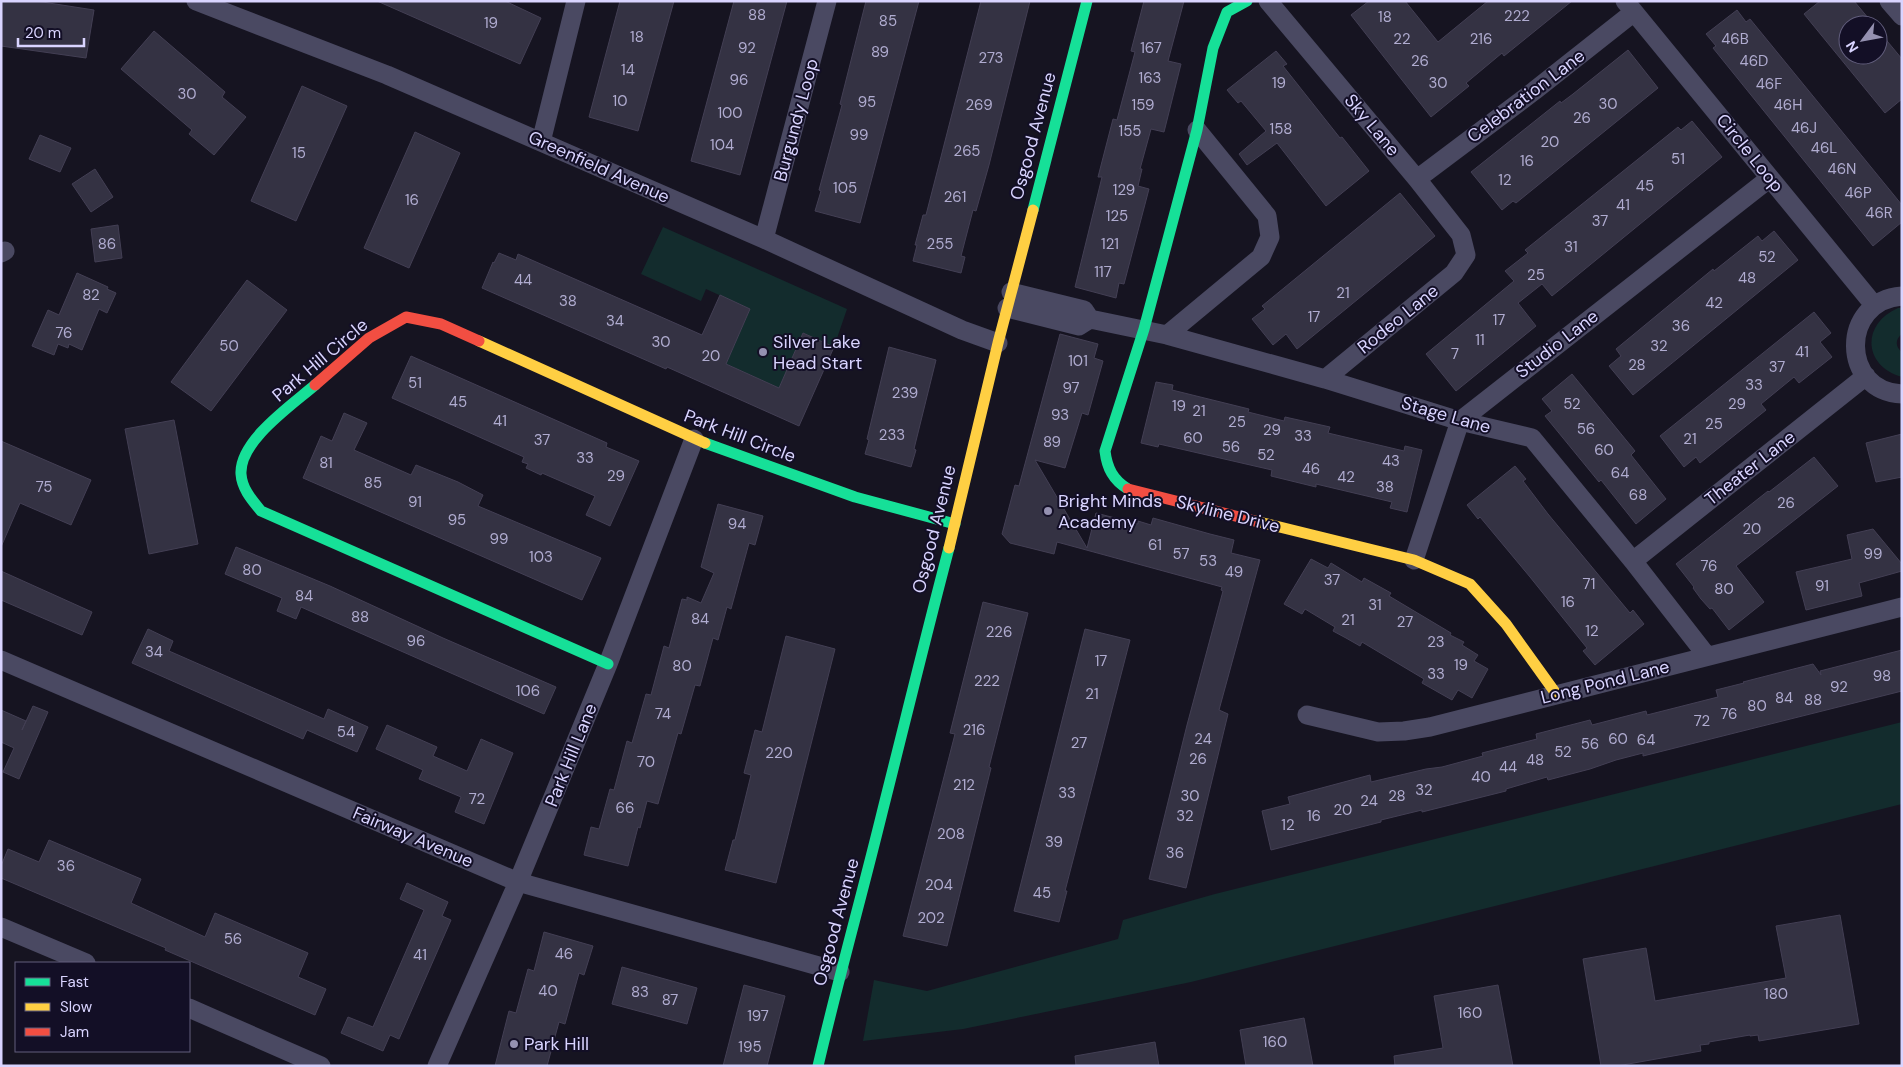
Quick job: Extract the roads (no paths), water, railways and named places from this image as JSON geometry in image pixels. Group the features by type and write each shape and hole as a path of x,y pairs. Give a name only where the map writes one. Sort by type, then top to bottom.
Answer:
{"street":[{"name":"Greenfield Avenue","path":"196,1 387,75 764,239 962,330 998,343"},
{"path":"541,142 576,1"},
{"name":"Burgundy Loop","path":"764,239 827,1"},
{"name":"Osgood Avenue","path":"818,1066 998,343 1087,1"},
{"name":"Skyline Drive","path":"1247,1 1227,12 1212,48 1197,130 1144,329 1105,451 1106,464 1111,475 1130,490 1414,560 1470,584 1506,624 1557,695"},
{"name":"Sky Lane","path":"1268,1 1417,179 1460,235 1466,255"},
{"path":"1889,1 1902,16"},
{"name":"Celebration Lane","path":"1417,179 1534,92 1630,7"},
{"name":"Circle Loop","path":"1630,7 1874,305"},
{"path":"1167,335 1261,257 1270,237 1267,216 1197,130"},
{"name":"Studio Lane","path":"1460,421 1770,178"},
{"name":"Rodeo Lane","path":"1325,379 1454,273 1466,255"},
{"path":"1902,296 1892,296 1874,305 1858,325 1855,339 1856,354 1861,369 1870,381 1884,389 1902,394"},
{"name":"Stage Lane","path":"1009,300 1079,326 1090,318 1144,329 1325,379 1460,421 1532,438 1633,561 1707,656"},
{"name":"Park Hill Circle","path":"608,664 261,511 246,491 242,478 241,464 246,450 257,436 369,338 406,317 441,324 694,439 855,497 954,524"},
{"name":"Theater Lane","path":"1633,561 1866,376"},
{"path":"1414,560 1460,421"},
{"name":"Park Hill Lane","path":"437,1066 518,882 608,664 694,439"},
{"name":"Long Pond Lane","path":"1307,715 1378,732 1430,727 1902,608"},
{"name":"Fairway Avenue","path":"1,660 518,882 840,972"},
{"path":"1,926 84,962"},
{"path":"190,1008 321,1066"}],"place":[{"name":"Silver Lake Head Start","path":"763,352"},
{"name":"Bright Minds Academy","path":"1048,511"},
{"name":"Park Hill","path":"514,1044"}]}
